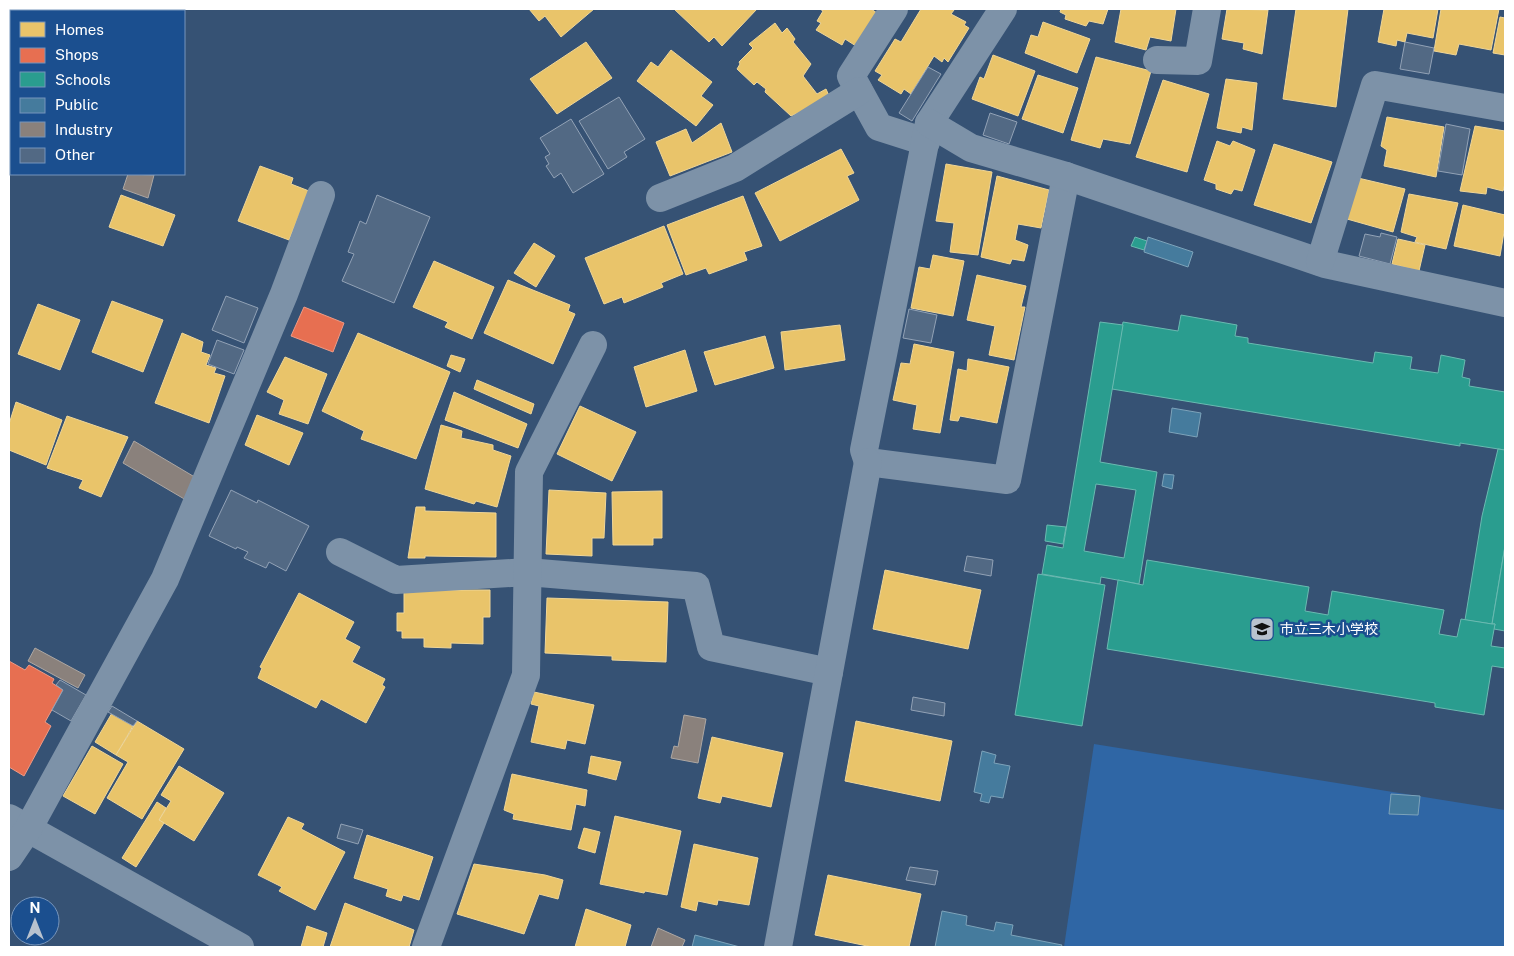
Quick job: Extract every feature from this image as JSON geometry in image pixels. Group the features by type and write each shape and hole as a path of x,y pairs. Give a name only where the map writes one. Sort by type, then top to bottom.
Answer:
{"street":[{"path":"894,9 851,76 879,127 927,133 1066,176 1320,262 1505,303"},
{"path":"778,947 868,462 864,450 927,133 1003,9"},
{"path":"1157,60 1198,61 1208,9"},
{"path":"1320,262 1375,85 1505,108"},
{"path":"660,198 735,168 860,91"},
{"path":"868,462 1007,480 1066,176"},
{"path":"9,857 18,824 165,579 284,294 321,195"},
{"path":"426,947 526,675 529,472 593,345"},
{"path":"340,552 396,580 527,572 696,586 711,647 829,672"},
{"path":"18,824 240,947"}],"shaded area":[{"path":"1094,744 1505,810 1505,947 1064,947"}],"building: Homes":[{"path":"529,9 594,9 561,37 545,16 539,21"},
{"path":"674,9 757,9 722,46 714,37 709,42"},
{"path":"820,9 871,9 877,13 856,46 845,39 842,45 816,30 821,23 817,21 823,11"},
{"path":"921,9 952,9 954,10 951,14 966,22 964,25 969,28 948,62 944,58 942,62 934,56 911,94 904,89 901,94 878,80 882,75 875,71 895,39 901,42"},
{"path":"1061,9 1108,9 1103,24 1089,21 1086,26 1065,19 1066,15 1060,12"},
{"path":"1121,9 1176,9 1171,41 1150,37 1146,50 1115,42"},
{"path":"1227,9 1268,10 1262,54 1243,49 1244,43 1222,39"},
{"path":"1296,9 1348,9 1336,107 1283,99"},
{"path":"1384,9 1438,9 1433,38 1407,33 1405,42 1397,40 1396,46 1378,42"},
{"path":"1441,9 1499,9 1491,50 1459,44 1456,55 1434,51"},
{"path":"1500,17 1505,18 1505,55 1493,53"},
{"path":"1043,22 1090,39 1077,73 1025,53 1031,35 1038,37"},
{"path":"775,23 782,33 787,28 795,39 793,42 811,64 803,76 817,94 826,89 830,98 791,116 765,92 766,89 757,82 754,85 737,69 740,64 739,62 753,48 749,44"},
{"path":"586,42 612,78 557,114 530,79"},
{"path":"671,50 712,82 701,96 713,105 696,126 637,81 651,62 658,67"},
{"path":"993,55 1035,71 1018,116 972,99 980,77 984,79"},
{"path":"1096,57 1151,71 1130,144 1103,139 1100,148 1071,140"},
{"path":"1038,75 1078,88 1063,133 1022,119"},
{"path":"1226,79 1257,83 1252,130 1242,127 1241,133 1217,128"},
{"path":"1163,80 1209,94 1187,172 1136,157"},
{"path":"1387,117 1444,127 1436,177 1384,166 1387,150 1381,146"},
{"path":"721,123 732,152 670,176 656,142 686,129 692,143"},
{"path":"1475,126 1505,131 1505,184 1503,191 1487,187 1486,194 1460,191"},
{"path":"1217,141 1230,146 1233,141 1255,150 1242,191 1234,189 1231,194 1216,189 1216,184 1204,180"},
{"path":"1274,144 1332,162 1311,223 1254,205"},
{"path":"841,149 854,173 847,176 859,200 780,241 755,193"},
{"path":"946,164 992,172 978,255 950,252 954,223 936,221"},
{"path":"260,166 293,178 291,184 309,191 289,240 238,221"},
{"path":"997,176 1049,190 1041,228 1018,224 1015,240 1028,245 1024,261 1012,259 1010,264 981,257"},
{"path":"1358,178 1405,189 1393,232 1347,219"},
{"path":"1409,194 1458,203 1446,249 1415,242 1417,237 1401,232"},
{"path":"121,195 175,215 163,246 109,227"},
{"path":"743,196 762,246 744,252 747,260 709,274 706,268 686,275 667,225"},
{"path":"1463,205 1505,215 1500,256 1454,246"},
{"path":"664,226 683,274 661,283 663,287 624,303 622,297 604,304 585,258"},
{"path":"1398,239 1425,245 1419,271 1392,264"},
{"path":"534,243 555,256 536,287 514,273"},
{"path":"933,255 964,261 953,316 911,308 919,267 930,269"},
{"path":"434,261 494,287 472,339 445,327 448,322 413,307"},
{"path":"977,275 1026,286 1021,307 1025,307 1014,360 989,355 995,326 967,320"},
{"path":"508,280 570,305 568,311 575,314 553,364 484,333"},
{"path":"112,301 163,320 143,372 92,352"},
{"path":"38,304 80,320 60,370 18,354"},
{"path":"840,325 845,360 785,370 781,332"},
{"path":"182,333 203,342 201,352 210,355 206,365 216,368 214,373 225,376 209,423 155,403"},
{"path":"358,333 450,372 416,459 361,439 364,431 322,411"},
{"path":"765,336 774,368 715,385 704,352"},
{"path":"914,344 954,352 940,433 913,429 917,405 893,400 901,363 910,364"},
{"path":"685,350 697,391 646,407 634,367"},
{"path":"451,355 465,359 460,372 447,366"},
{"path":"285,357 327,374 308,424 279,414 284,400 267,392"},
{"path":"968,359 1009,367 997,423 960,416 958,421 950,420 958,369 967,371"},
{"path":"477,380 534,404 531,414 474,389"},
{"path":"454,392 527,424 518,448 445,420"},
{"path":"16,402 62,420 46,465 9,450 9,424"},
{"path":"580,406 636,432 612,481 557,454"},
{"path":"257,415 303,433 289,465 245,445"},
{"path":"67,416 128,437 101,497 79,488 83,480 47,468"},
{"path":"441,425 462,431 461,438 493,445 493,450 511,456 497,507 476,501 474,504 425,489"},
{"path":"549,490 606,493 604,538 592,538 592,556 546,554"},
{"path":"662,491 662,538 653,538 653,545 613,545 612,492"},
{"path":"416,507 425,507 425,511 496,513 496,557 425,556 425,558 408,558"},
{"path":"885,570 981,590 968,649 873,629"},
{"path":"404,590 490,590 490,617 483,617 483,644 451,643 451,648 424,647 424,638 402,638 402,631 397,631 397,613 404,613"},
{"path":"299,593 354,622 345,639 360,647 352,662 385,679 382,685 385,687 366,723 321,699 316,708 258,678 262,668 260,667"},
{"path":"547,598 668,602 666,662 612,660 612,656 545,653"},
{"path":"534,692 594,705 585,744 567,740 565,749 531,742 539,706 531,704"},
{"path":"112,713 133,726 116,755 95,742"},
{"path":"137,721 184,749 142,819 107,798 128,762 116,755"},
{"path":"856,721 952,741 940,801 845,781"},
{"path":"712,737 783,753 771,807 722,796 720,803 698,798"},
{"path":"92,746 123,764 95,814 63,796"},
{"path":"591,756 621,762 616,780 588,773"},
{"path":"179,766 224,793 194,841 159,820 171,801 161,795"},
{"path":"512,774 587,790 585,806 576,804 571,830 513,819 514,814 504,810"},
{"path":"157,802 166,808 159,820 164,823 136,867 122,858"},
{"path":"615,816 681,831 667,895 645,891 644,893 600,884"},
{"path":"288,817 304,824 301,829 345,852 315,910 279,891 282,887 258,875"},
{"path":"584,828 600,832 595,853 578,848"},
{"path":"367,835 433,857 419,900 403,895 401,901 386,896 388,889 354,878"},
{"path":"694,844 758,858 749,905 718,900 717,905 698,901 696,911 681,907"},
{"path":"474,864 545,875 563,880 558,899 539,894 524,934 457,914"},
{"path":"828,875 921,894 909,947 872,947 815,935"},
{"path":"345,903 414,930 409,947 330,947"},
{"path":"586,909 631,925 625,947 575,947"},
{"path":"307,926 327,933 323,947 301,947"}],"building: Shops":[{"path":"304,307 344,323 333,352 291,336"},
{"path":"9,661 25,670 29,665 54,679 52,683 63,690 45,722 51,726 24,776 9,767"}],"building: Schools":[{"path":"1135,237 1147,241 1144,250 1131,246"},
{"path":"1181,315 1237,325 1235,336 1248,338 1248,343 1373,363 1375,352 1412,357 1410,369 1438,373 1441,355 1465,360 1462,377 1470,379 1469,386 1505,392 1505,450 1460,443 1460,446 1112,389 1123,322 1178,331"},
{"path":"1100,322 1123,325 1100,462 1157,472 1139,584 1101,577 1100,584 1042,574 1047,545 1063,548","holes":["1096,484 1136,490 1124,558 1084,551"]},
{"path":"1498,449 1505,450 1505,546 1492,624 1465,620 1482,516"},
{"path":"1047,525 1066,527 1063,544 1045,541"},
{"path":"1505,546 1505,631 1494,629 1495,624 1492,624"},
{"path":"1147,560 1309,587 1305,611 1328,615 1332,591 1444,610 1439,634 1457,637 1461,619 1495,624 1491,646 1505,648 1505,668 1492,666 1484,715 1435,707 1435,703 1107,649 1118,580 1143,585"},
{"path":"1038,574 1105,585 1082,726 1015,715"}],"building: Public":[{"path":"1148,237 1193,252 1188,267 1144,252"},
{"path":"1172,408 1201,413 1197,437 1169,432"},
{"path":"1164,474 1174,475 1172,489 1162,486"},
{"path":"982,751 996,755 994,763 1010,766 1003,798 991,796 989,803 980,801 982,794 974,792"},
{"path":"1391,794 1420,796 1418,815 1389,814"},
{"path":"942,911 967,916 966,925 994,931 996,922 1013,925 1011,935 1062,945 1061,947 935,947"},
{"path":"695,935 740,947 692,947"}],"building: Industry":[{"path":"128,175 154,175 148,198 123,189"},
{"path":"134,441 198,479 186,500 123,463"},
{"path":"35,648 85,675 78,688 28,661"},
{"path":"684,715 706,719 698,763 671,758 674,746 678,747"},
{"path":"658,928 685,940 682,947 651,947"}],"building: Other":[{"path":"1405,42 1434,48 1429,74 1400,69"},
{"path":"928,67 941,74 912,121 899,113"},
{"path":"619,97 645,139 624,152 627,157 608,169 579,121"},
{"path":"990,113 1017,122 1009,144 983,135"},
{"path":"571,119 604,174 573,193 561,173 554,178 546,166 549,164 545,157 550,154 540,138"},
{"path":"1446,124 1470,129 1462,175 1438,171"},
{"path":"377,195 430,217 394,303 342,281 354,254 348,252 360,221 366,224"},
{"path":"1381,233 1397,237 1390,264 1359,256 1365,234 1380,237"},
{"path":"226,296 258,308 244,343 212,330"},
{"path":"909,309 937,315 931,343 903,338"},
{"path":"217,340 244,350 234,374 208,364"},
{"path":"231,490 257,503 258,500 309,526 286,571 269,562 266,568 244,558 248,552 237,547 236,549 209,536"},
{"path":"967,556 993,560 991,576 964,571"},
{"path":"60,680 86,695 71,721 52,710 63,690 56,685"},
{"path":"913,697 945,703 944,716 911,710"},
{"path":"112,706 137,721 133,726 108,712"},
{"path":"341,824 363,830 358,844 337,838"},
{"path":"910,867 938,871 935,885 906,880"}],"place":[{"name":"市立三木小学校","path":"1262,629"}]}
